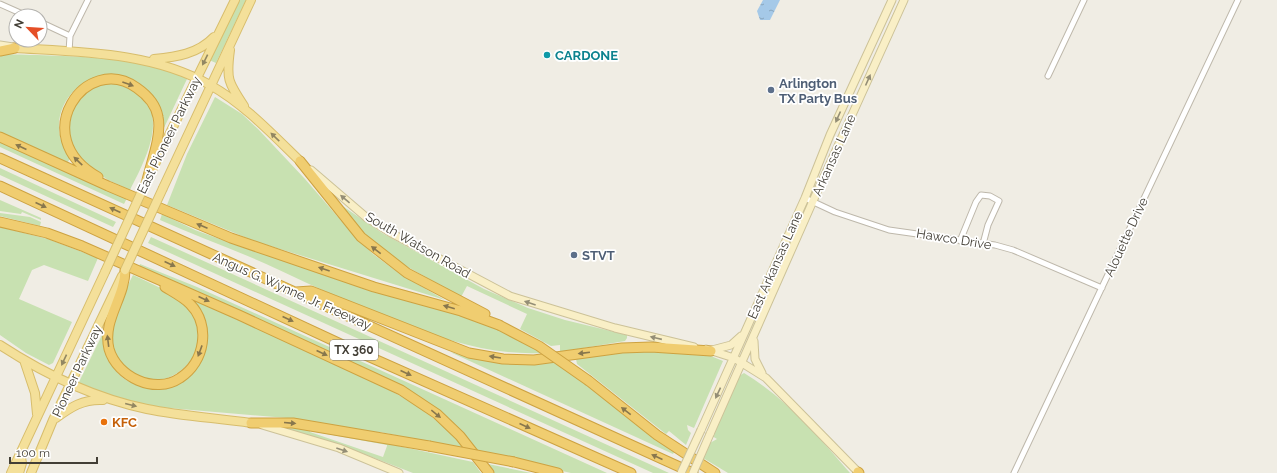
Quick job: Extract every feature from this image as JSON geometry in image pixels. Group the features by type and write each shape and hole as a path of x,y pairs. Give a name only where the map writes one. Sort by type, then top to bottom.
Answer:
{"highway":[{"path":"0,51 15,48"},
{"path":"108,186 71,153 66,140 64,128 66,113 72,101 81,91 90,85 106,79 129,83 142,91 153,105 158,117 159,130 148,180"},
{"path":"0,137 108,186 231,238 374,287 461,311 499,325 539,346 589,381 657,435 715,473"},
{"name":"Angus G. Wynne, Jr. Freeway","path":"0,158 693,473"},
{"path":"300,161 361,237 373,248 407,273 483,313 499,325"},
{"name":"Angus G. Wynne, Jr. Freeway","path":"2,188 345,346 631,473"},
{"path":"0,222 19,225 59,237 155,278 401,390 437,414 460,436 489,473"},
{"path":"125,270 125,280 108,326 109,349 112,357 124,372 140,381 159,384 180,378 192,366 200,354 203,334 200,319 189,303 155,278"},
{"path":"294,292 311,291 469,353 503,359 534,360 622,348 651,347 711,350"},
{"path":"251,423 293,422 514,462 558,473"}],"main road":[{"name":"East Pioneer Parkway","path":"105,272 235,0"},
{"name":"East Pioneer Parkway","path":"125,270 164,188 210,85 251,0"},
{"name":"East Arkansas Lane","path":"681,473 805,198 830,135 865,56 892,0"},
{"name":"Arkansas Lane","path":"754,333 904,0"},
{"path":"148,61 196,51 204,47 219,32"},
{"path":"231,43 227,70 228,78 249,113"},
{"name":"South Watson Road","path":"15,48 69,52 148,61 178,69 210,85 249,113 300,161 368,218 392,233 510,296 615,328 711,350 734,358 766,378"},
{"name":"Pioneer Parkway","path":"31,473 53,420 125,270"},
{"name":"Pioneer Parkway","path":"11,473 105,272"},
{"path":"711,350 726,347 736,342 748,325"},
{"path":"754,333 753,346 755,358 766,378 858,473"},
{"name":"East Arkansas Lane","path":"693,473 743,363 754,333"},
{"path":"0,345 55,378 70,385 113,400 148,409 251,423 339,448 399,473"},
{"path":"24,360 35,392 37,417"},
{"path":"53,420 75,404 84,401 113,400"},
{"path":"19,473 22,463 20,453"}],"street":[{"path":"69,52 70,36 88,0"},
{"path":"1048,76 1084,0"},
{"name":"Alouette Drive","path":"1014,473 1238,0"},
{"path":"48,26 70,36"},
{"path":"960,240 976,202 981,195 990,196 1000,200 988,225 983,244"},
{"name":"Hawco Drive","path":"805,198 835,212 889,230 960,240 1013,250 1102,288"}],"green space":[{"path":"238,0 246,0 216,63 209,60"},
{"path":"0,54 70,56 123,61 148,65 170,71 187,79 162,132 161,123 158,116 144,91 140,86 124,77 107,75 91,79 76,89 65,102 59,119 60,138 70,158 67,164 0,133"},
{"path":"120,83 141,95 149,105 152,117 153,129 150,142 141,168 130,190 108,180 82,162 66,133 74,101 99,84"},
{"path":"215,97 242,114 258,129 305,179 350,231 373,254 400,274 445,300 254,241 167,205 187,154"},
{"path":"0,141 127,198 124,204 0,147"},
{"path":"0,168 116,222 113,227 0,175"},
{"path":"0,200 41,218 41,220 22,212 21,214 0,211"},
{"path":"344,207 382,233 484,289 528,308 565,320 627,335 627,338 625,341 560,352 560,345 551,346 520,329 527,314 467,286 461,297 399,262 371,240 342,209"},
{"path":"0,213 30,217 41,222 40,226 0,216"},
{"path":"162,214 195,230 239,246 472,318 513,336 541,353 503,352 485,349 450,340 415,328 352,303 263,262 160,220"},
{"path":"0,227 48,239 98,258 88,281 44,265 32,270 19,299 72,322 53,363 49,365 26,353 0,335"},
{"path":"151,237 669,473 653,473 148,243"},
{"path":"140,264 197,287 607,473 571,473 476,451 426,402 139,267"},
{"path":"133,275 176,297 188,307 198,323 200,340 194,356 183,369 168,378 152,381 135,376 120,362 114,351 111,338 112,323"},
{"path":"195,300 358,374 397,394 416,405 433,418 450,432 465,449 380,432 379,435 287,418 157,407 107,395 78,384 102,335 104,335 112,364 116,371 127,380 134,383 144,384 176,383 204,344 193,304"},
{"path":"634,349 706,354 723,361 694,428 687,425 688,430 691,433 686,445 669,431 666,434 577,364 576,359"},
{"path":"450,352 461,355 555,362 675,451 673,454"},
{"path":"744,373 774,394 788,406 814,432 850,473 728,473 703,458 710,443 717,439 712,436 739,376"},
{"path":"273,423 329,431 473,462 481,473 413,473 346,447 273,426","holes":["310,431 387,445 383,457"]},
{"path":"488,464 531,473 493,473"}],"water":[{"path":"763,0 780,0 770,20 760,20 757,11"}],"place":[{"name":"CARDONE","path":"547,55"},
{"name":"Arlington TX Party Bus","path":"771,90"},
{"name":"STVT","path":"574,255"},
{"name":"KFC","path":"104,422"}]}
